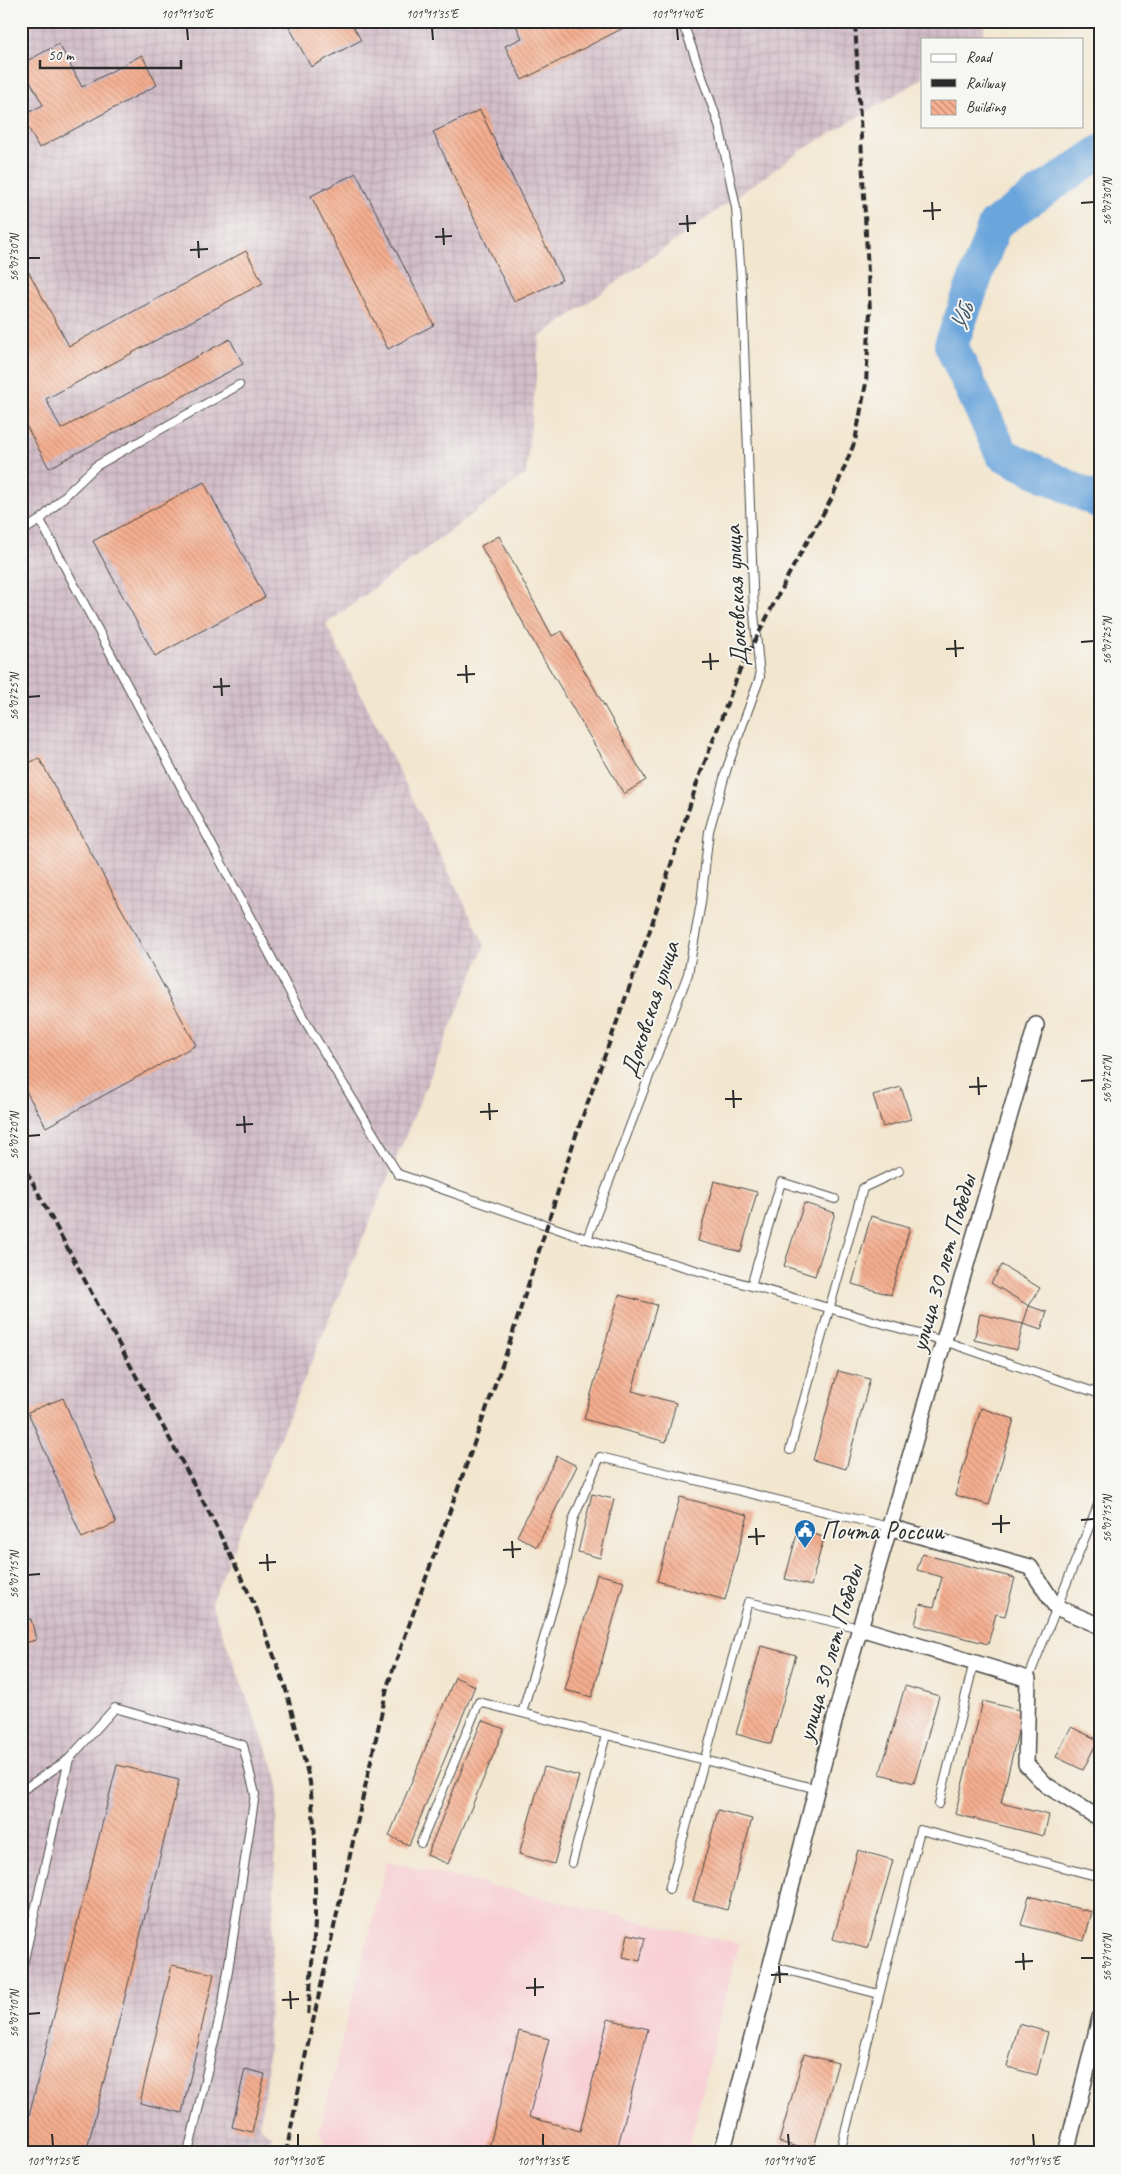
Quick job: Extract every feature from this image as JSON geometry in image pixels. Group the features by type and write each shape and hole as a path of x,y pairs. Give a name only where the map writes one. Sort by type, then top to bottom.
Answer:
{"street":[{"name":"улица 30 лет Победы","path":"722,2153 860,1628 1036,1025"},
{"path":"889,1527 1030,1567 1056,1607 1100,1626"},
{"path":"860,1628 1028,1678 1026,1764 1046,1785 1100,1818"},
{"path":"1066,2153 1100,2018"}],"lane":[{"name":"Доковская улица","path":"587,1239 688,974 701,903 709,831 727,768 760,677 754,613 742,294 736,208 719,125 687,34 680,21"},
{"path":"21,532 40,520 96,466 239,385"},
{"path":"40,520 304,1019 398,1174 587,1239 944,1341 1100,1394"},
{"path":"790,1450 831,1309 863,1188 899,1171"},
{"path":"752,1286 781,1182 835,1199"},
{"path":"522,1713 563,1573 573,1520 600,1457 889,1527"},
{"path":"1028,1678 1100,1500"},
{"path":"669,1888 748,1602 860,1628"},
{"path":"939,1804 974,1662"},
{"path":"421,1843 479,1702 817,1789"},
{"path":"21,1791 69,1759 115,1708 243,1745 255,1794 223,2003 188,2153"},
{"path":"572,1863 606,1735"},
{"path":"21,1973 69,1759"},
{"path":"840,2153 920,1830 1100,1877"},
{"path":"771,1966 879,1994"}],"shaded area":[{"path":"21,21 984,21 984,38 921,38 921,80 799,152 540,337 526,474 326,624 485,945 211,1603 278,1779 267,2080 259,2126 271,2135 267,2153 21,2153"},
{"path":"387,1861 739,1944 687,2153 332,2153 319,2133"}],"building":[{"path":"286,21 350,21 361,40 311,67"},
{"path":"514,21 637,21 522,80 505,46 522,38"},
{"path":"59,44 82,87 142,55 157,85 39,148 22,116 43,105 21,64"},
{"path":"480,110 562,280 514,302 433,132"},
{"path":"356,173 434,325 388,349 311,196"},
{"path":"246,251 263,283 46,399 61,429 230,339 243,364 49,468 21,416 21,258 69,346"},
{"path":"204,482 265,597 155,656 93,541"},
{"path":"499,536 552,636 562,631 646,780 624,794 537,648 481,546"},
{"path":"39,758 196,1045 46,1127 21,1082 21,767"},
{"path":"901,1087 911,1119 883,1127 873,1095"},
{"path":"714,1181 757,1192 741,1252 698,1241"},
{"path":"804,1203 835,1213 815,1276 784,1266"},
{"path":"871,1216 910,1227 891,1295 852,1284"},
{"path":"1002,1265 1040,1288 1029,1306 991,1283"},
{"path":"619,1295 657,1305 632,1391 676,1403 666,1442 584,1419"},
{"path":"1029,1306 1047,1312 1041,1330 1023,1324"},
{"path":"980,1314 1023,1324 1017,1350 974,1340"},
{"path":"838,1371 870,1379 846,1469 813,1460"},
{"path":"63,1398 116,1523 82,1538 28,1412"},
{"path":"981,1408 1014,1419 989,1505 955,1495"},
{"path":"557,1456 577,1466 537,1547 517,1536"},
{"path":"592,1494 614,1499 600,1558 578,1552"},
{"path":"680,1497 748,1515 725,1600 657,1581"},
{"path":"798,1530 824,1537 811,1586 785,1579"},
{"path":"922,1554 1015,1578 1005,1616 996,1614 988,1644 915,1625 920,1604 934,1607 942,1577 917,1570"},
{"path":"597,1574 624,1581 592,1697 565,1690"},
{"path":"31,1619 36,1640 21,1644 21,1621"},
{"path":"761,1646 796,1655 771,1744 736,1734"},
{"path":"455,1677 475,1686 409,1845 389,1836"},
{"path":"905,1686 939,1696 914,1783 880,1774"},
{"path":"983,1701 1023,1711 1001,1803 1049,1815 1044,1836 955,1814"},
{"path":"482,1720 504,1729 448,1864 427,1855"},
{"path":"1071,1727 1098,1740 1083,1770 1056,1757"},
{"path":"117,1765 179,1780 86,2153 44,2153 21,2147"},
{"path":"544,1767 579,1776 554,1864 519,1854"},
{"path":"718,1810 752,1819 727,1910 693,1901"},
{"path":"858,1850 893,1860 868,1949 833,1939"},
{"path":"1029,1896 1092,1912 1084,1941 1021,1925"},
{"path":"628,1934 645,1938 640,1961 623,1957"},
{"path":"172,1965 214,1974 182,2113 140,2103"},
{"path":"608,2019 648,2029 616,2153 549,2153 520,2145 518,2153 509,2153 489,2148 519,2031 549,2039 529,2117 580,2131"},
{"path":"1019,2024 1048,2032 1037,2075 1007,2067"},
{"path":"804,2054 838,2063 813,2151 779,2142"},
{"path":"245,2069 265,2074 252,2132 232,2127"}],"waterway":[{"name":"Убь","path":"1100,152 995,224 951,345 1002,454 1100,502"}],"railway":[{"path":"286,2153 306,2053 388,1684 506,1354 576,1135 649,933 698,780 739,672 789,574 832,498 855,441 866,383 870,312 855,21"},
{"path":"21,1161 213,1520 257,1610 285,1686 310,1782 315,1836 315,1923 308,2017"}],"place":[{"name":"Почта России","path":"805,1549"}]}
